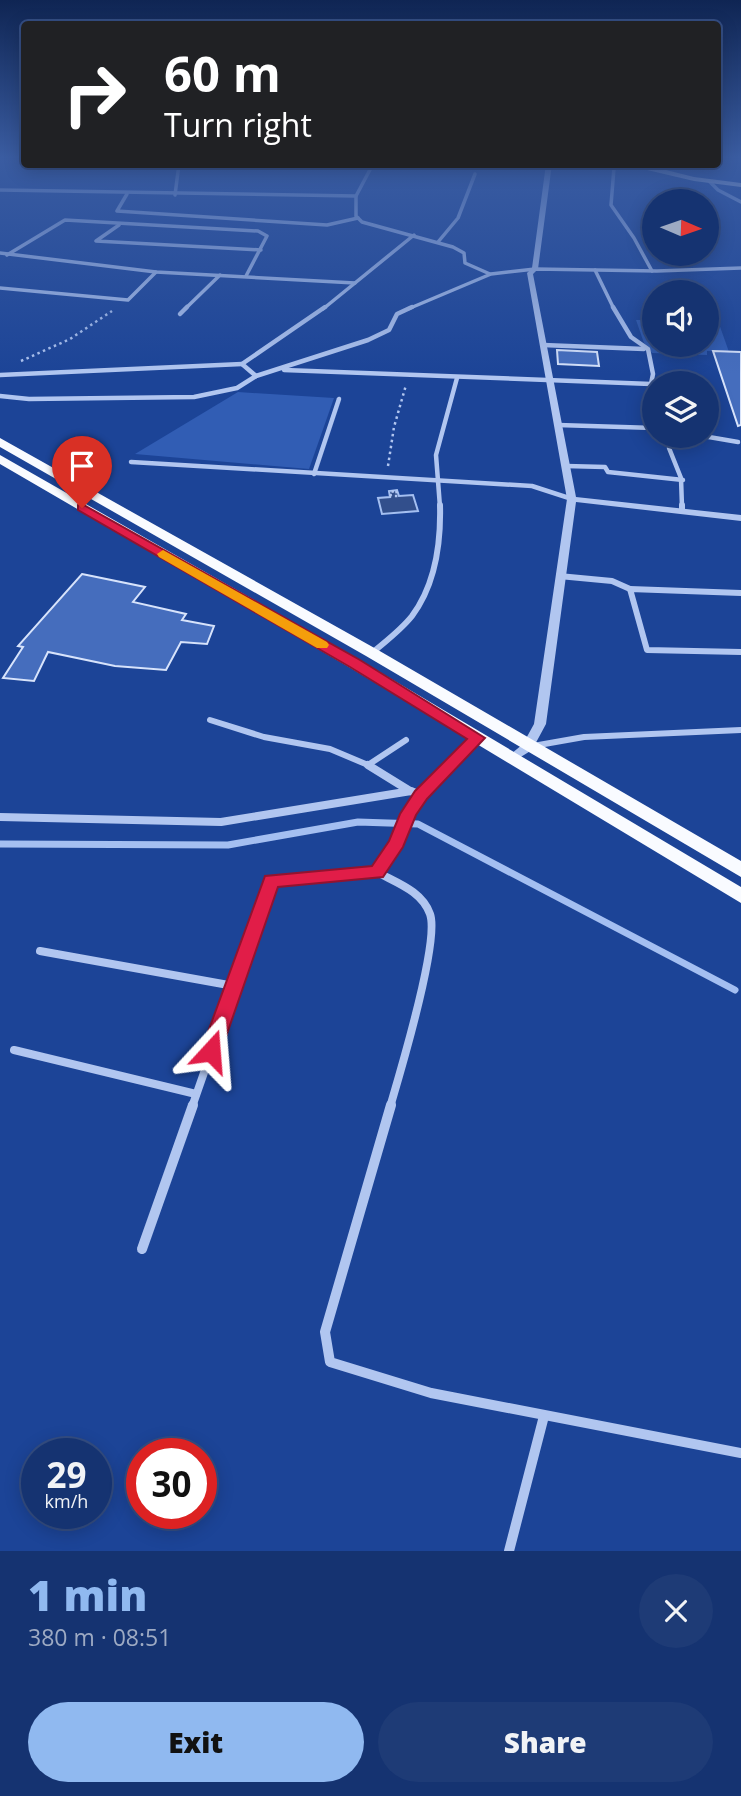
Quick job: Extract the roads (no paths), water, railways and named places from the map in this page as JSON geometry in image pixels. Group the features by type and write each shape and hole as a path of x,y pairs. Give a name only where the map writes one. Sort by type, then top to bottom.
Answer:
{"main road":[{"path":"0,442 372,653 741,870"},
{"path":"0,459 355,664 511,760 741,895"}],"street":[{"path":"7,255 49,229"},
{"path":"113,229 96,241 261,250"},
{"path":"220,229 258,231 267,236 246,276"},
{"path":"389,229 438,242 464,253 465,263 491,274"},
{"path":"438,242 449,229"},
{"path":"511,760 528,747 540,724 572,499 530,273 535,269 540,229"},
{"path":"628,229 652,271"},
{"path":"0,375 242,364 318,313 414,236"},
{"path":"0,253 156,272 355,283"},
{"path":"0,396 29,400 194,397 237,388 256,376 368,340 389,330 397,314 491,274 535,269 652,271 741,268"},
{"path":"595,270 617,315 638,346 642,347"},
{"path":"0,288 128,300 156,272"},
{"path":"180,314 220,275"},
{"path":"543,345 642,349"},
{"path":"280,370 651,384 653,374 650,357"},
{"path":"242,364 256,376"},
{"path":"372,653 411,618 424,598 436,547 440,515 436,458 442,428 453,403 457,378"},
{"path":"314,474 339,400"},
{"path":"558,425 642,428"},
{"path":"719,439 738,442"},
{"path":"669,448 681,468 682,510"},
{"path":"131,462 532,486 572,499 741,518"},
{"path":"566,466 605,467 608,471 683,480"},
{"path":"559,576 612,581 630,589 741,593"},
{"path":"630,589 648,650 741,652"},
{"path":"210,720 264,737 330,749 368,765 421,795"},
{"path":"528,747 584,737 741,730"},
{"path":"377,872 421,795 477,738"},
{"path":"368,765 406,740"},
{"path":"0,817 221,822 411,791"},
{"path":"142,1249 271,881 377,872 417,893 431,915 429,959 396,1087 325,1332 330,1362 363,1374 470,1402 695,1441 741,1452"},
{"path":"40,951 234,986"},
{"path":"14,1051 196,1094"},
{"path":"509,1551 544,1416"}],"waterway":[{"path":"0,844 228,845 358,822 418,824 735,990"}]}
